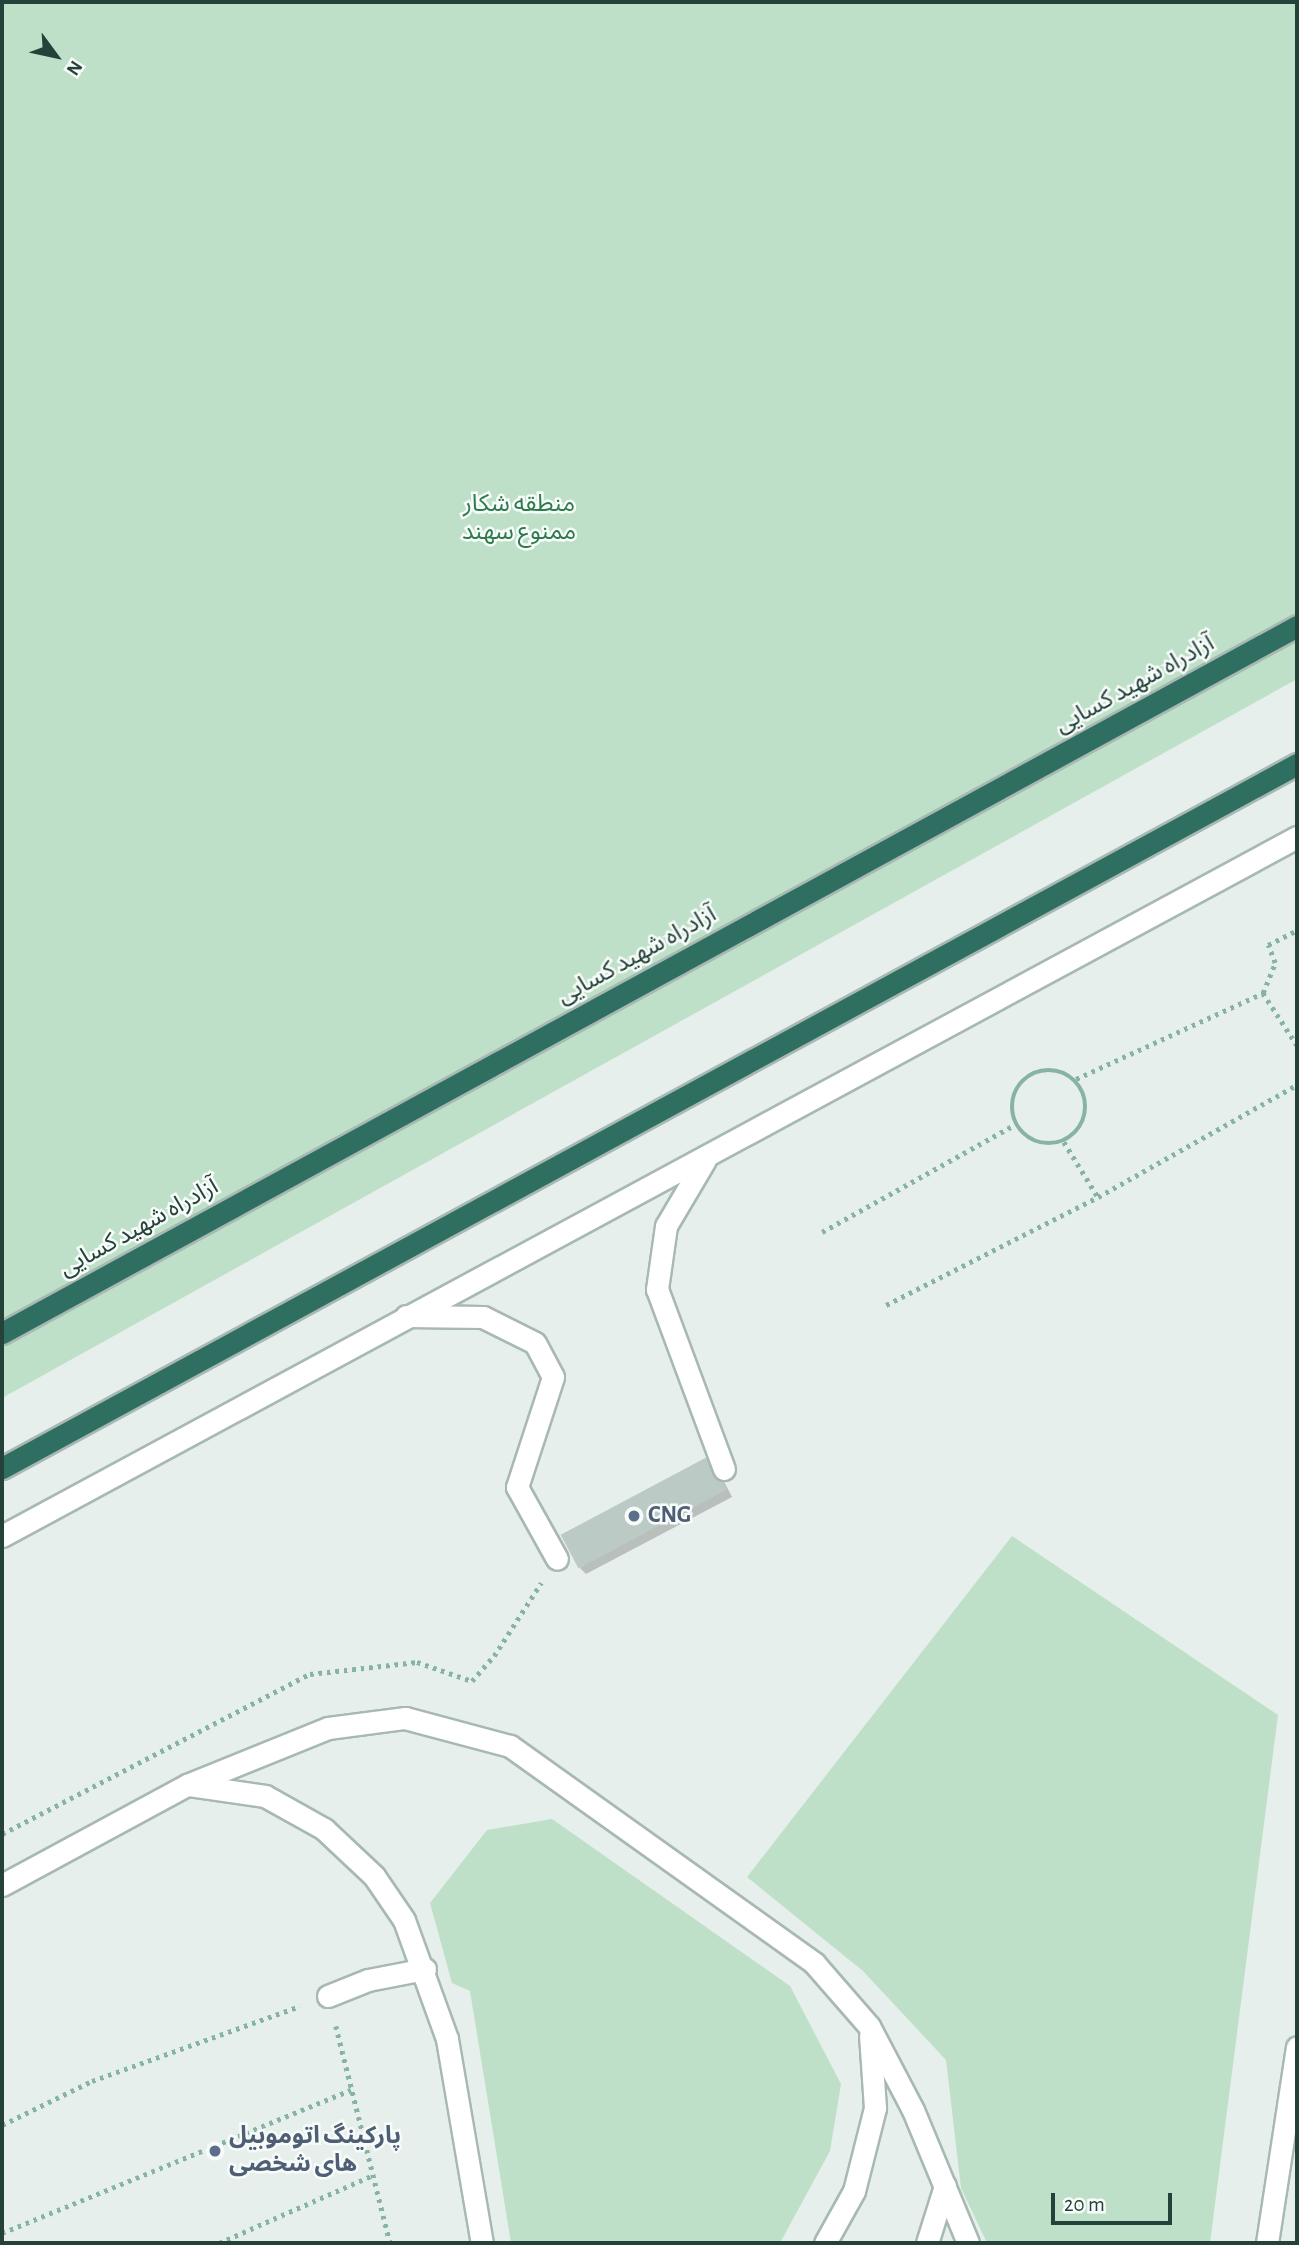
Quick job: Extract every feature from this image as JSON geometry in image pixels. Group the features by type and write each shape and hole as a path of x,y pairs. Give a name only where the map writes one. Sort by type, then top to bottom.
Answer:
{"highway":[{"name":"آزادراه شهید کسایی","path":"2,1333 1297,626"},
{"path":"2,1468 1297,764"}],"street":[{"path":"2,1536 406,1316 705,1160 1297,837"},
{"path":"705,1160 666,1226 657,1289 724,1469"},
{"path":"406,1316 483,1317 535,1343 553,1377 517,1487 556,1559"},
{"path":"2,1885 187,1785 328,1728 405,1718 510,1746 814,1963 869,2026 914,2110 968,2243"},
{"path":"187,1785 265,1796 324,1829 374,1876 404,1920 425,1969 447,2039 482,2243"},
{"path":"328,1996 368,1980 425,1969"},
{"path":"825,2243 854,2191 875,2108 869,2026"},
{"path":"1267,2243 1297,2047"},
{"path":"927,2243 945,2186"}],"path":[{"path":"1076,1079 1263,993 1275,963 1268,945 1297,930"},
{"path":"1263,993 1297,1045"},
{"path":"1046,1068 1076,1079 1087,1095 1081,1128 1064,1142 1040,1144 1016,1124 1011,1106 1018,1084 1046,1068"},
{"path":"886,1305 1098,1197 1297,1085"},
{"path":"822,1232 1016,1124"},
{"path":"1064,1142 1098,1197"},
{"path":"2,1833 310,1674 417,1662 472,1681 494,1656 556,1559"},
{"path":"2,2125 92,2081 328,1996 390,2243"},
{"path":"2,2233 351,2090"},
{"path":"219,2243 373,2175"}],"green space":[{"name":"منطقه شکار ممنوع سهند","path":"2,2 1297,2 1297,679 2,1398"},
{"path":"1012,1536 1278,1715 1210,2243 987,2243 961,2188 946,2060 863,1971 747,1877"},
{"path":"552,1819 790,1986 841,2084 830,2151 780,2243 511,2243 470,1991 452,1983 430,1903 487,1830"}],"building":[{"path":"709,1456 727,1490 579,1568 561,1535"}],"place":[{"name":"CNG","path":"634,1516"},
{"name":"پارکینگ اتوموبیل های شخصی","path":"215,2151"}]}
